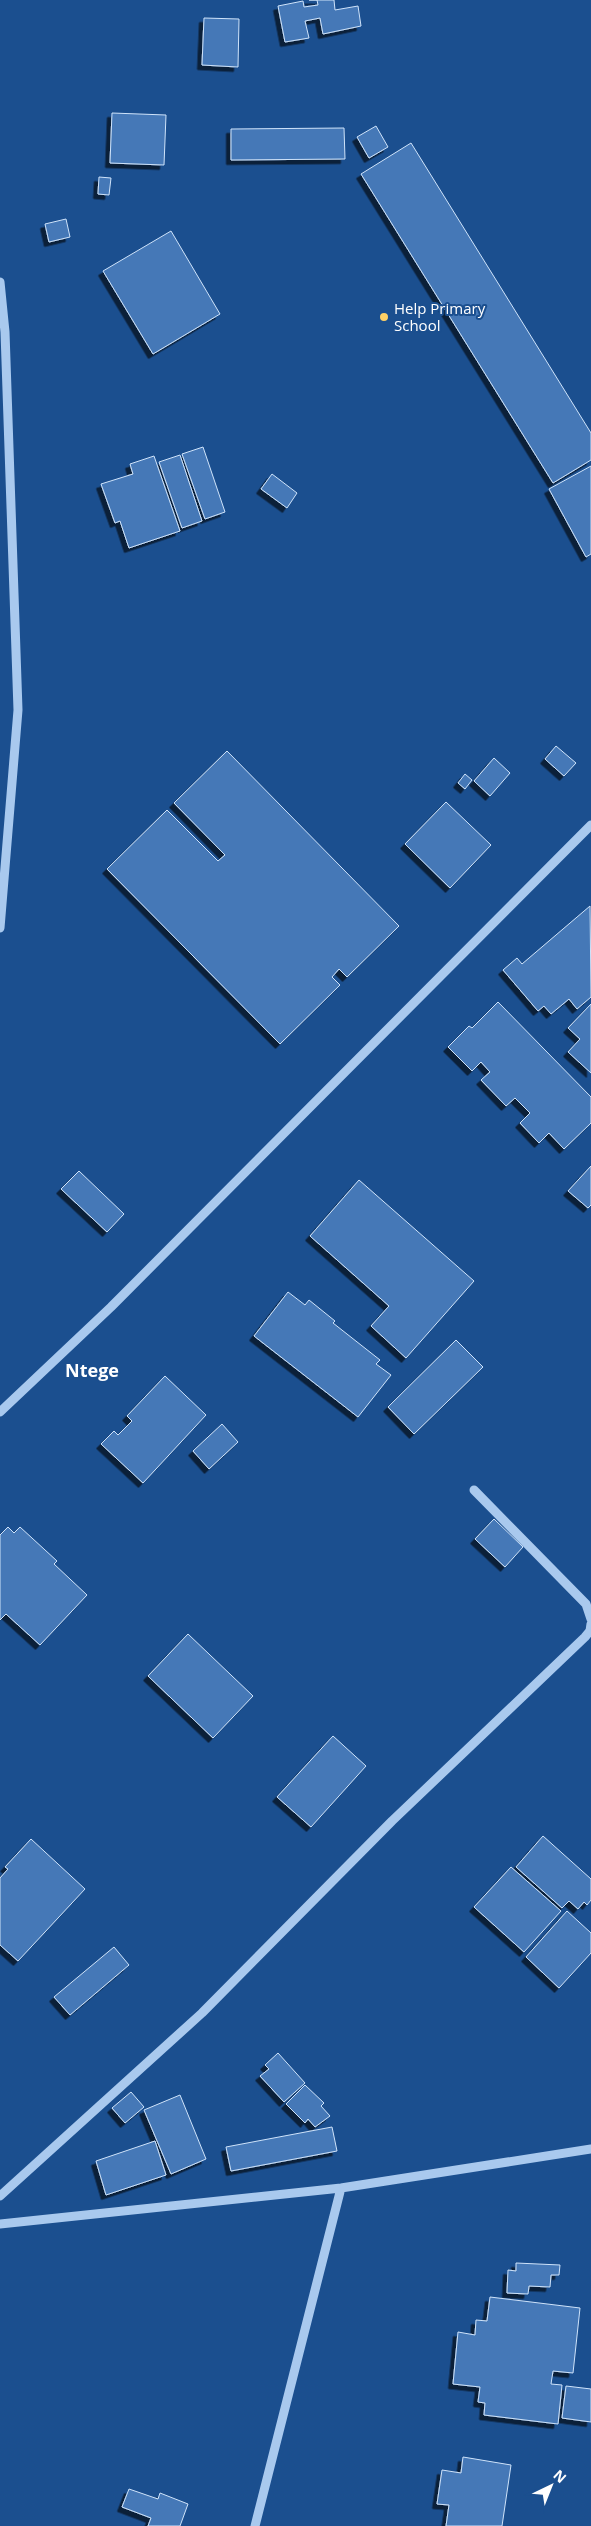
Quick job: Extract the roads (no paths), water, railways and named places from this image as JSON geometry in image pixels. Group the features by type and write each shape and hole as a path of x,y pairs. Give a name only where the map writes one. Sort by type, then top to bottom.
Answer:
{"street":[{"path":"0,282 18,710 0,928"},
{"path":"0,1412 111,1307 591,825"},
{"path":"474,1490 586,1604 591,1619"},
{"path":"0,2196 202,2013 392,1821 585,1637 590,1631 591,1624"},
{"path":"0,2224 341,2188 591,2149"},
{"path":"255,2526 341,2188"}],"place":[{"name":"Help Primary School","path":"384,317"}],"district":[{"name":"Ntege","path":"92,1370"}]}
